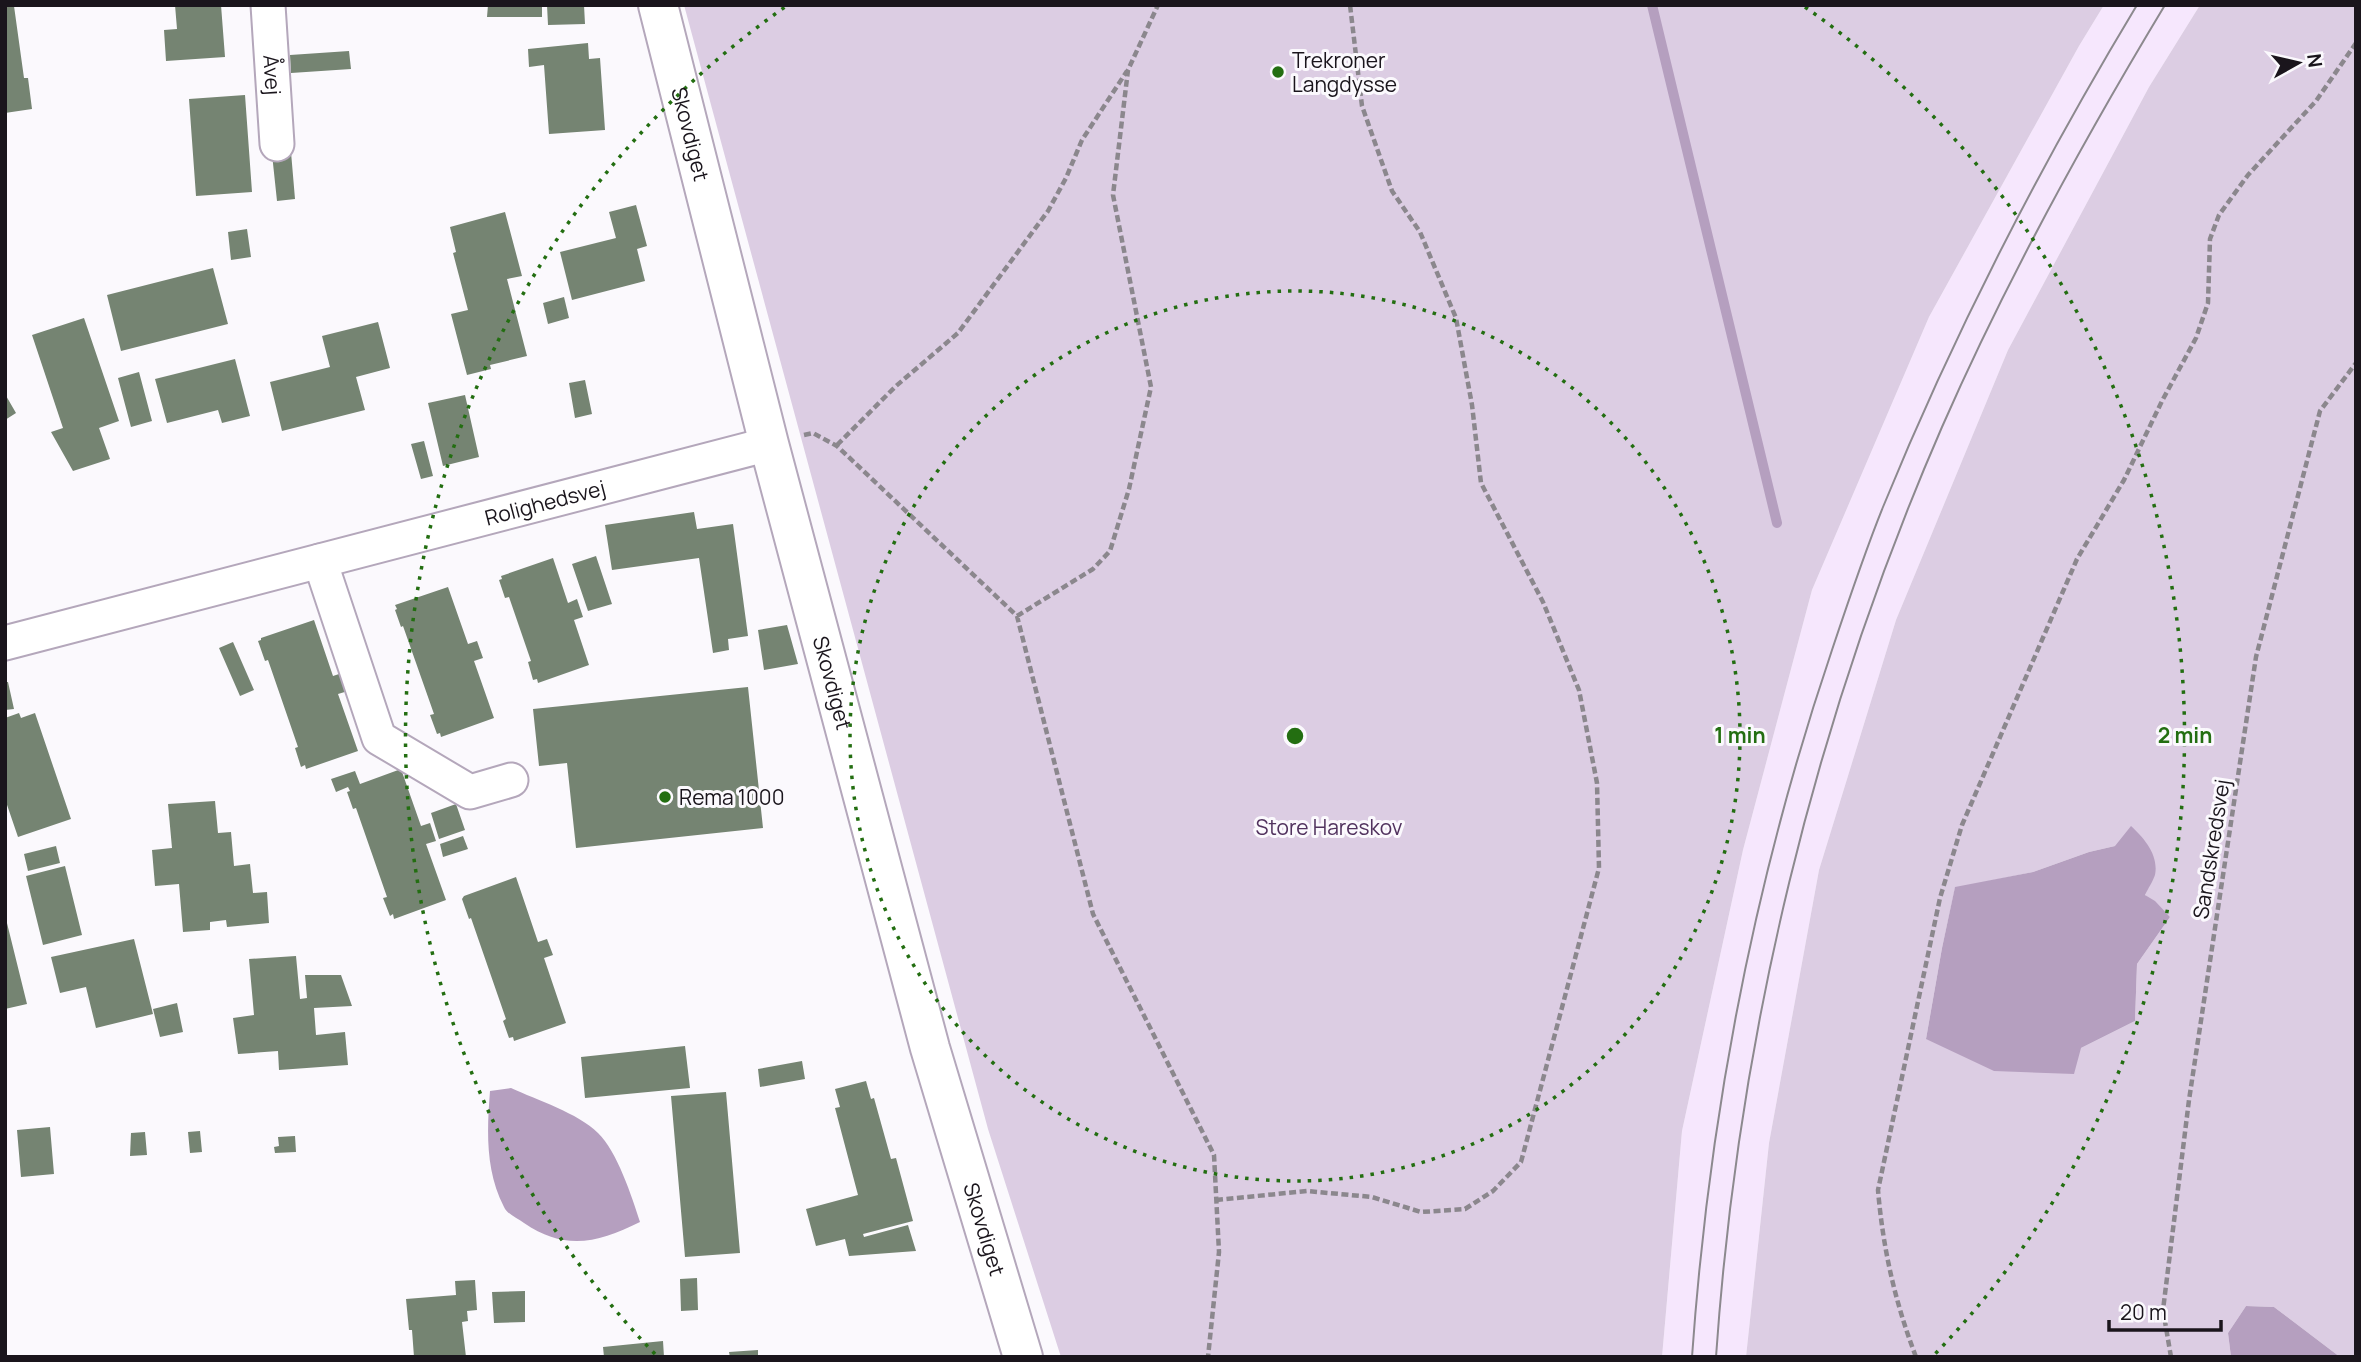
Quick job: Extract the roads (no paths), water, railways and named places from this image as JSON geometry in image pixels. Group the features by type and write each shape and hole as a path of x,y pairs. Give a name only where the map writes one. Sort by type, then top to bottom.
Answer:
{"street":[{"name":"Åvej","path":"268,5 277,144"},
{"name":"Skovdiget","path":"658,5 769,444 930,1048 1023,1357"},
{"name":"Rolighedsvej","path":"5,643 769,444"},
{"path":"320,561 379,738 470,792 511,780"}],"waterway":[{"path":"1652,5 1777,523"}],"tram line":[{"path":"1692,1357 1710,1177 1739,999 1780,823 1832,650 1883,507 1969,314 2066,127 2137,5"},
{"path":"1716,1357 1727,1237 1763,1000 1789,882 1820,766 1856,651 1896,538 1942,427 1992,319 2075,160 2165,5"}],"place":[{"name":"Trekroner Langdysse","path":"1278,72"},
{"name":"Rema 1000","path":"665,797"}],"park label":[{"name":"Store Hareskov","path":"1329,827"}]}
